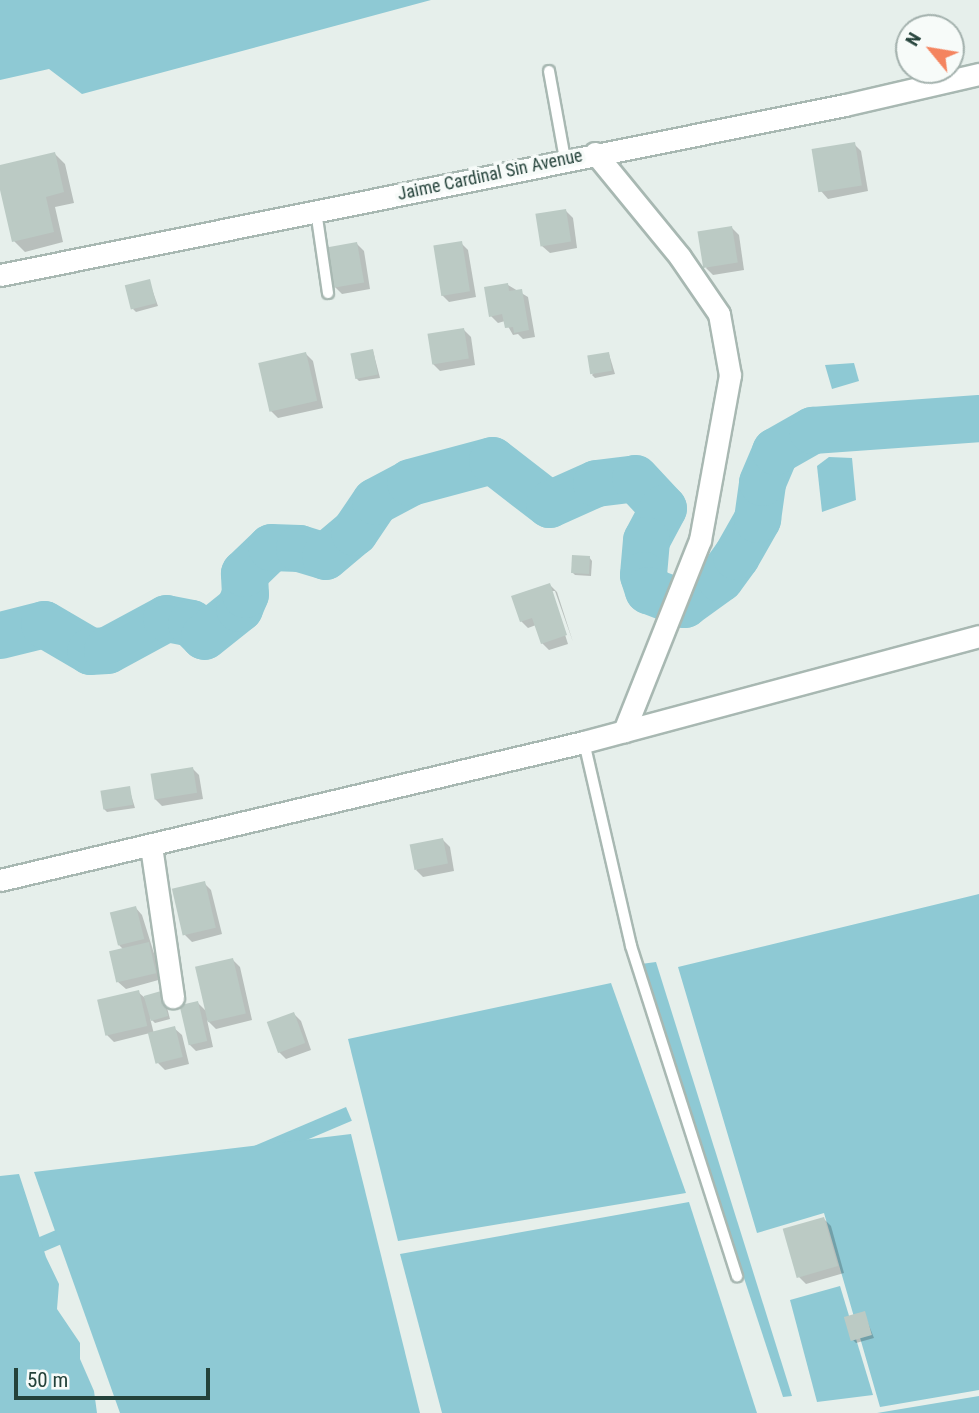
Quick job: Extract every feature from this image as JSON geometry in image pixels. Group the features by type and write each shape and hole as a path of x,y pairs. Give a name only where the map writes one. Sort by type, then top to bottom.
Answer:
{"street":[{"name":"Jaime Cardinal Sin Avenue","path":"0,275 565,159 845,105 979,74"},
{"path":"595,153 680,257 719,314 730,375 700,540 624,731"},
{"path":"0,880 584,742 979,636"},
{"path":"151,846 173,997"}],"lane":[{"path":"549,71 565,159"},
{"path":"316,211 328,293"},
{"path":"584,742 631,946 737,1276"}],"water":[{"path":"0,0 431,0 82,94 49,69 0,80"},
{"path":"854,363 859,381 832,389 825,365"},
{"path":"829,457 852,458 856,500 822,512 817,466"},
{"path":"979,894 979,1390 880,1407 824,1213 757,1233 678,967"},
{"path":"656,962 792,1396 783,1397 641,964"},
{"path":"611,983 686,1193 398,1241 348,1039"},
{"path":"346,1107 352,1121 31,1257 25,1243"},
{"path":"351,1134 420,1413 120,1413 34,1172"},
{"path":"19,1174 46,1257 59,1284 57,1309 80,1343 80,1359 94,1391 97,1413 0,1413 0,1176"},
{"path":"689,1202 757,1413 442,1413 400,1254"},
{"path":"840,1286 873,1395 817,1402 790,1300"},
{"path":"979,1396 979,1413 877,1413"}],"building":[{"path":"855,142 862,185 818,192 812,149"},
{"path":"55,152 64,192 46,197 54,232 12,242 0,190 0,165"},
{"path":"566,209 571,242 541,246 535,214"},
{"path":"732,226 738,263 703,268 697,231"},
{"path":"462,241 470,291 441,296 433,246"},
{"path":"357,242 364,282 334,288 326,247"},
{"path":"150,279 156,303 131,310 125,285"},
{"path":"508,283 509,291 522,289 529,330 514,333 513,327 505,328 502,314 489,317 484,287"},
{"path":"464,328 469,359 432,364 427,334"},
{"path":"373,349 378,375 355,379 350,353"},
{"path":"306,352 317,401 270,412 258,363"},
{"path":"609,352 612,371 590,374 587,355"},
{"path":"572,555 590,556 589,574 571,573"},
{"path":"550,583 567,635 541,644 532,618 520,622 511,596"},
{"path":"193,767 197,793 155,799 151,774"},
{"path":"130,786 133,805 103,809 100,791"},
{"path":"443,838 448,864 415,870 410,844"},
{"path":"205,881 216,928 183,935 172,889"},
{"path":"136,906 144,939 118,946 110,913"},
{"path":"149,942 156,973 116,982 109,951"},
{"path":"233,958 246,1014 208,1022 195,967"},
{"path":"139,990 147,1026 105,1036 97,1000"},
{"path":"161,991 168,1016 151,1021 144,996"},
{"path":"198,1001 207,1041 189,1045 179,1005"},
{"path":"294,1012 305,1043 278,1053 267,1022"},
{"path":"175,1026 183,1057 156,1064 148,1033"},
{"path":"824,1217 838,1266 797,1278 783,1229"},
{"path":"865,1311 872,1335 851,1341 844,1317"}],"waterway":[{"path":"0,635 44,624 90,651 107,650 166,618 191,623 204,636 239,608 245,594 244,573 271,547 299,548 325,556 354,532 375,501 410,482 492,460 549,504 596,483 635,478 663,508 646,540 643,575 648,590 684,604 720,578 736,556 757,519 762,482 775,451 812,430 979,418"}]}
